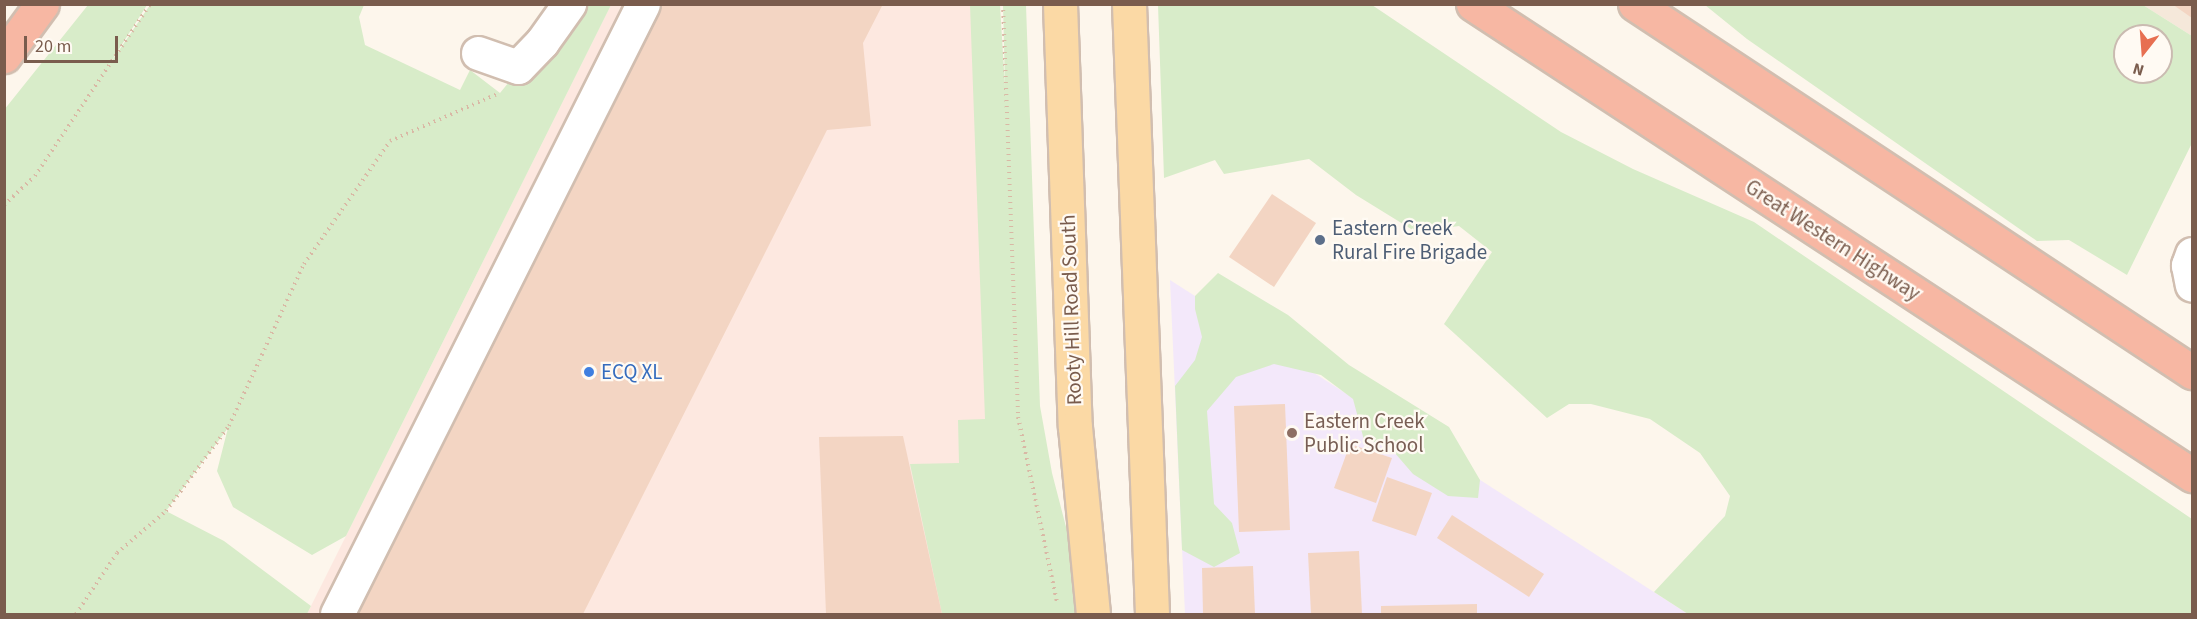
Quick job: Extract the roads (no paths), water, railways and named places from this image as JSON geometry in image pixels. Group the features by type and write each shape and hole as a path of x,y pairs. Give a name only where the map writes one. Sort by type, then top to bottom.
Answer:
{"highway":[{"path":"4,57 42,4"},
{"name":"Great Western Highway","path":"1473,4 2193,475"},
{"path":"1635,4 2193,372"}],"main road":[{"name":"Rooty Hill Road South","path":"1060,4 1075,427 1093,615"},
{"path":"1129,4 1152,615"}],"street":[{"path":"478,53 518,68 542,42 569,4"},
{"path":"338,615 643,4"},
{"path":"2193,254 2188,265 2193,285"}],"place":[{"name":"Eastern Creek Rural Fire Brigade","path":"1320,240"},
{"name":"ECQ XL","path":"589,372"},
{"name":"Eastern Creek Public School","path":"1292,433"}]}
